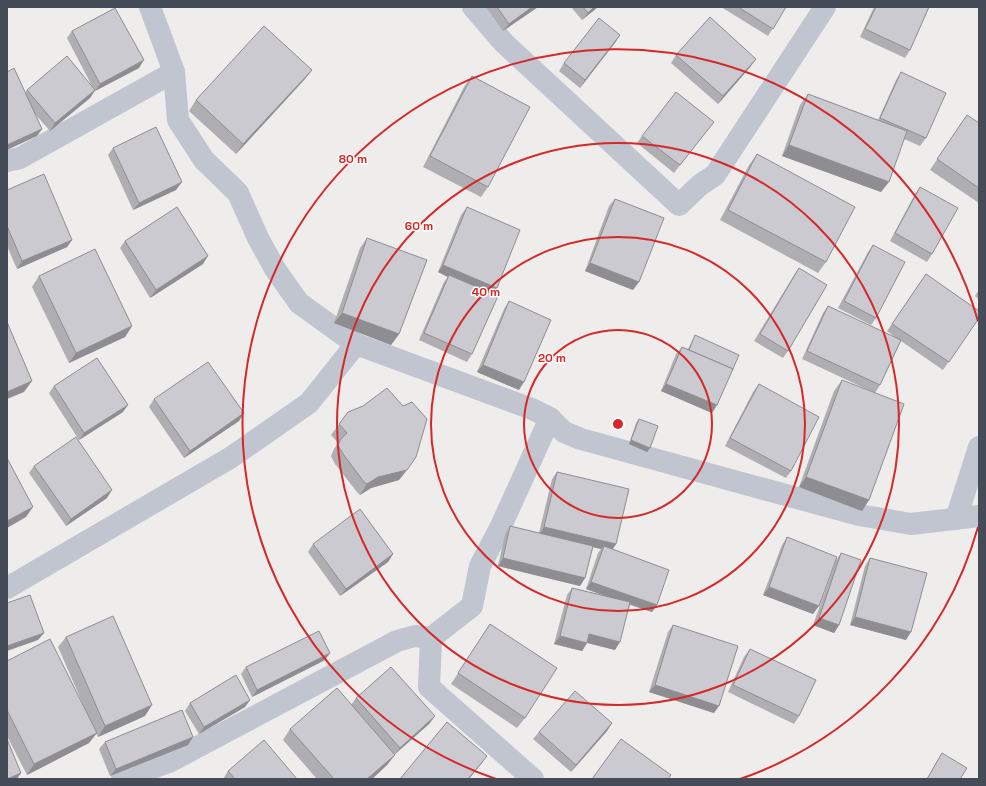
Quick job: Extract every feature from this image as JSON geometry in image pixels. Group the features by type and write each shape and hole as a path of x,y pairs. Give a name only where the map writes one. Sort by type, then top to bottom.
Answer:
{"street":[{"path":"150,7 174,72 178,120 204,160 238,193 258,238 275,270 299,303 356,344 532,409 550,418 564,432 581,439 859,515 911,524 979,516"},
{"path":"473,7 504,43 679,205 700,185 715,175 825,7"},
{"path":"7,161 20,158 174,72"},
{"path":"7,588 230,458 308,403 356,344"},
{"path":"122,779 169,762 397,641 415,636 430,638 472,606 480,566 501,526 550,418"},
{"path":"956,519 979,446"},
{"path":"430,638 429,687 533,779"}],"building":[{"path":"497,7 532,7 509,24"},
{"path":"583,7 594,7 588,13"},
{"path":"738,7 786,7 773,29"},
{"path":"876,7 929,7 910,50 865,29"},
{"path":"115,8 144,60 100,84 72,31"},
{"path":"710,17 756,59 723,96 676,55"},
{"path":"599,18 620,35 585,80 564,63"},
{"path":"264,26 312,70 243,144 196,100"},
{"path":"67,56 95,90 55,123 27,90"},
{"path":"14,68 42,129 7,145 7,72"},
{"path":"901,72 946,93 926,138 880,118"},
{"path":"472,76 530,107 488,187 430,156"},
{"path":"676,92 714,122 680,165 642,136"},
{"path":"808,94 907,131 889,182 789,145"},
{"path":"967,115 979,123 979,188 937,159"},
{"path":"156,127 182,182 139,203 113,148"},
{"path":"757,154 855,207 826,262 728,210"},
{"path":"44,174 72,240 22,261 7,226 7,190"},
{"path":"920,187 958,208 932,254 895,233"},
{"path":"615,199 664,218 639,282 590,263"},
{"path":"177,207 208,256 156,290 125,241"},
{"path":"467,207 520,230 497,288 443,265"},
{"path":"367,238 427,260 399,334 342,313"},
{"path":"873,245 905,262 876,318 844,301"},
{"path":"95,249 132,326 76,353 39,276"},
{"path":"799,268 827,285 788,351 760,334"},
{"path":"926,274 979,311 979,318 949,362 892,324"},
{"path":"449,275 498,296 472,354 424,333"},
{"path":"509,301 551,320 524,382 483,365"},
{"path":"828,306 901,340 880,385 807,351"},
{"path":"7,322 32,381 7,392"},
{"path":"695,335 739,355 733,369 689,350"},
{"path":"682,347 733,369 717,405 666,384"},
{"path":"97,358 128,405 84,433 54,386"},
{"path":"208,362 244,413 190,451 154,399"},
{"path":"842,380 904,404 869,500 806,477"},
{"path":"759,384 819,417 791,471 730,438"},
{"path":"387,388 403,406 412,402 427,419 416,457 407,470 378,477 367,484 343,454 338,445 347,433 339,424 348,412 363,406"},
{"path":"639,419 658,426 650,448 631,440"},
{"path":"76,437 112,490 71,519 34,466"},
{"path":"7,458 33,507 7,521"},
{"path":"557,472 629,489 616,544 544,527"},
{"path":"360,509 393,554 346,589 313,544"},
{"path":"510,526 593,546 585,578 503,558"},
{"path":"787,537 837,557 819,606 769,587"},
{"path":"604,546 669,570 657,605 591,582"},
{"path":"841,553 861,560 839,625 819,618"},
{"path":"870,558 927,573 911,632 855,617"},
{"path":"572,588 630,602 620,642 589,634 587,643 560,636"},
{"path":"30,595 44,633 7,646 7,603"},
{"path":"113,616 152,705 105,726 66,637"},
{"path":"490,624 557,668 525,718 458,673"},
{"path":"673,625 738,646 719,706 655,685"},
{"path":"319,631 330,653 257,690 246,667"},
{"path":"50,639 97,733 34,764 7,710 7,661"},
{"path":"750,649 816,680 799,716 733,685"},
{"path":"391,667 435,716 400,748 356,698"},
{"path":"236,675 250,700 204,727 190,703"},
{"path":"337,688 395,755 367,779 334,779 290,729"},
{"path":"575,691 612,723 576,765 539,732"},
{"path":"182,710 193,737 116,769 105,742"},
{"path":"447,722 487,756 468,779 400,779"},
{"path":"7,739 21,773 7,779"},
{"path":"621,739 671,775 668,779 592,779"},
{"path":"264,740 297,779 235,779 228,771"},
{"path":"942,753 967,768 960,779 927,779"}]}
